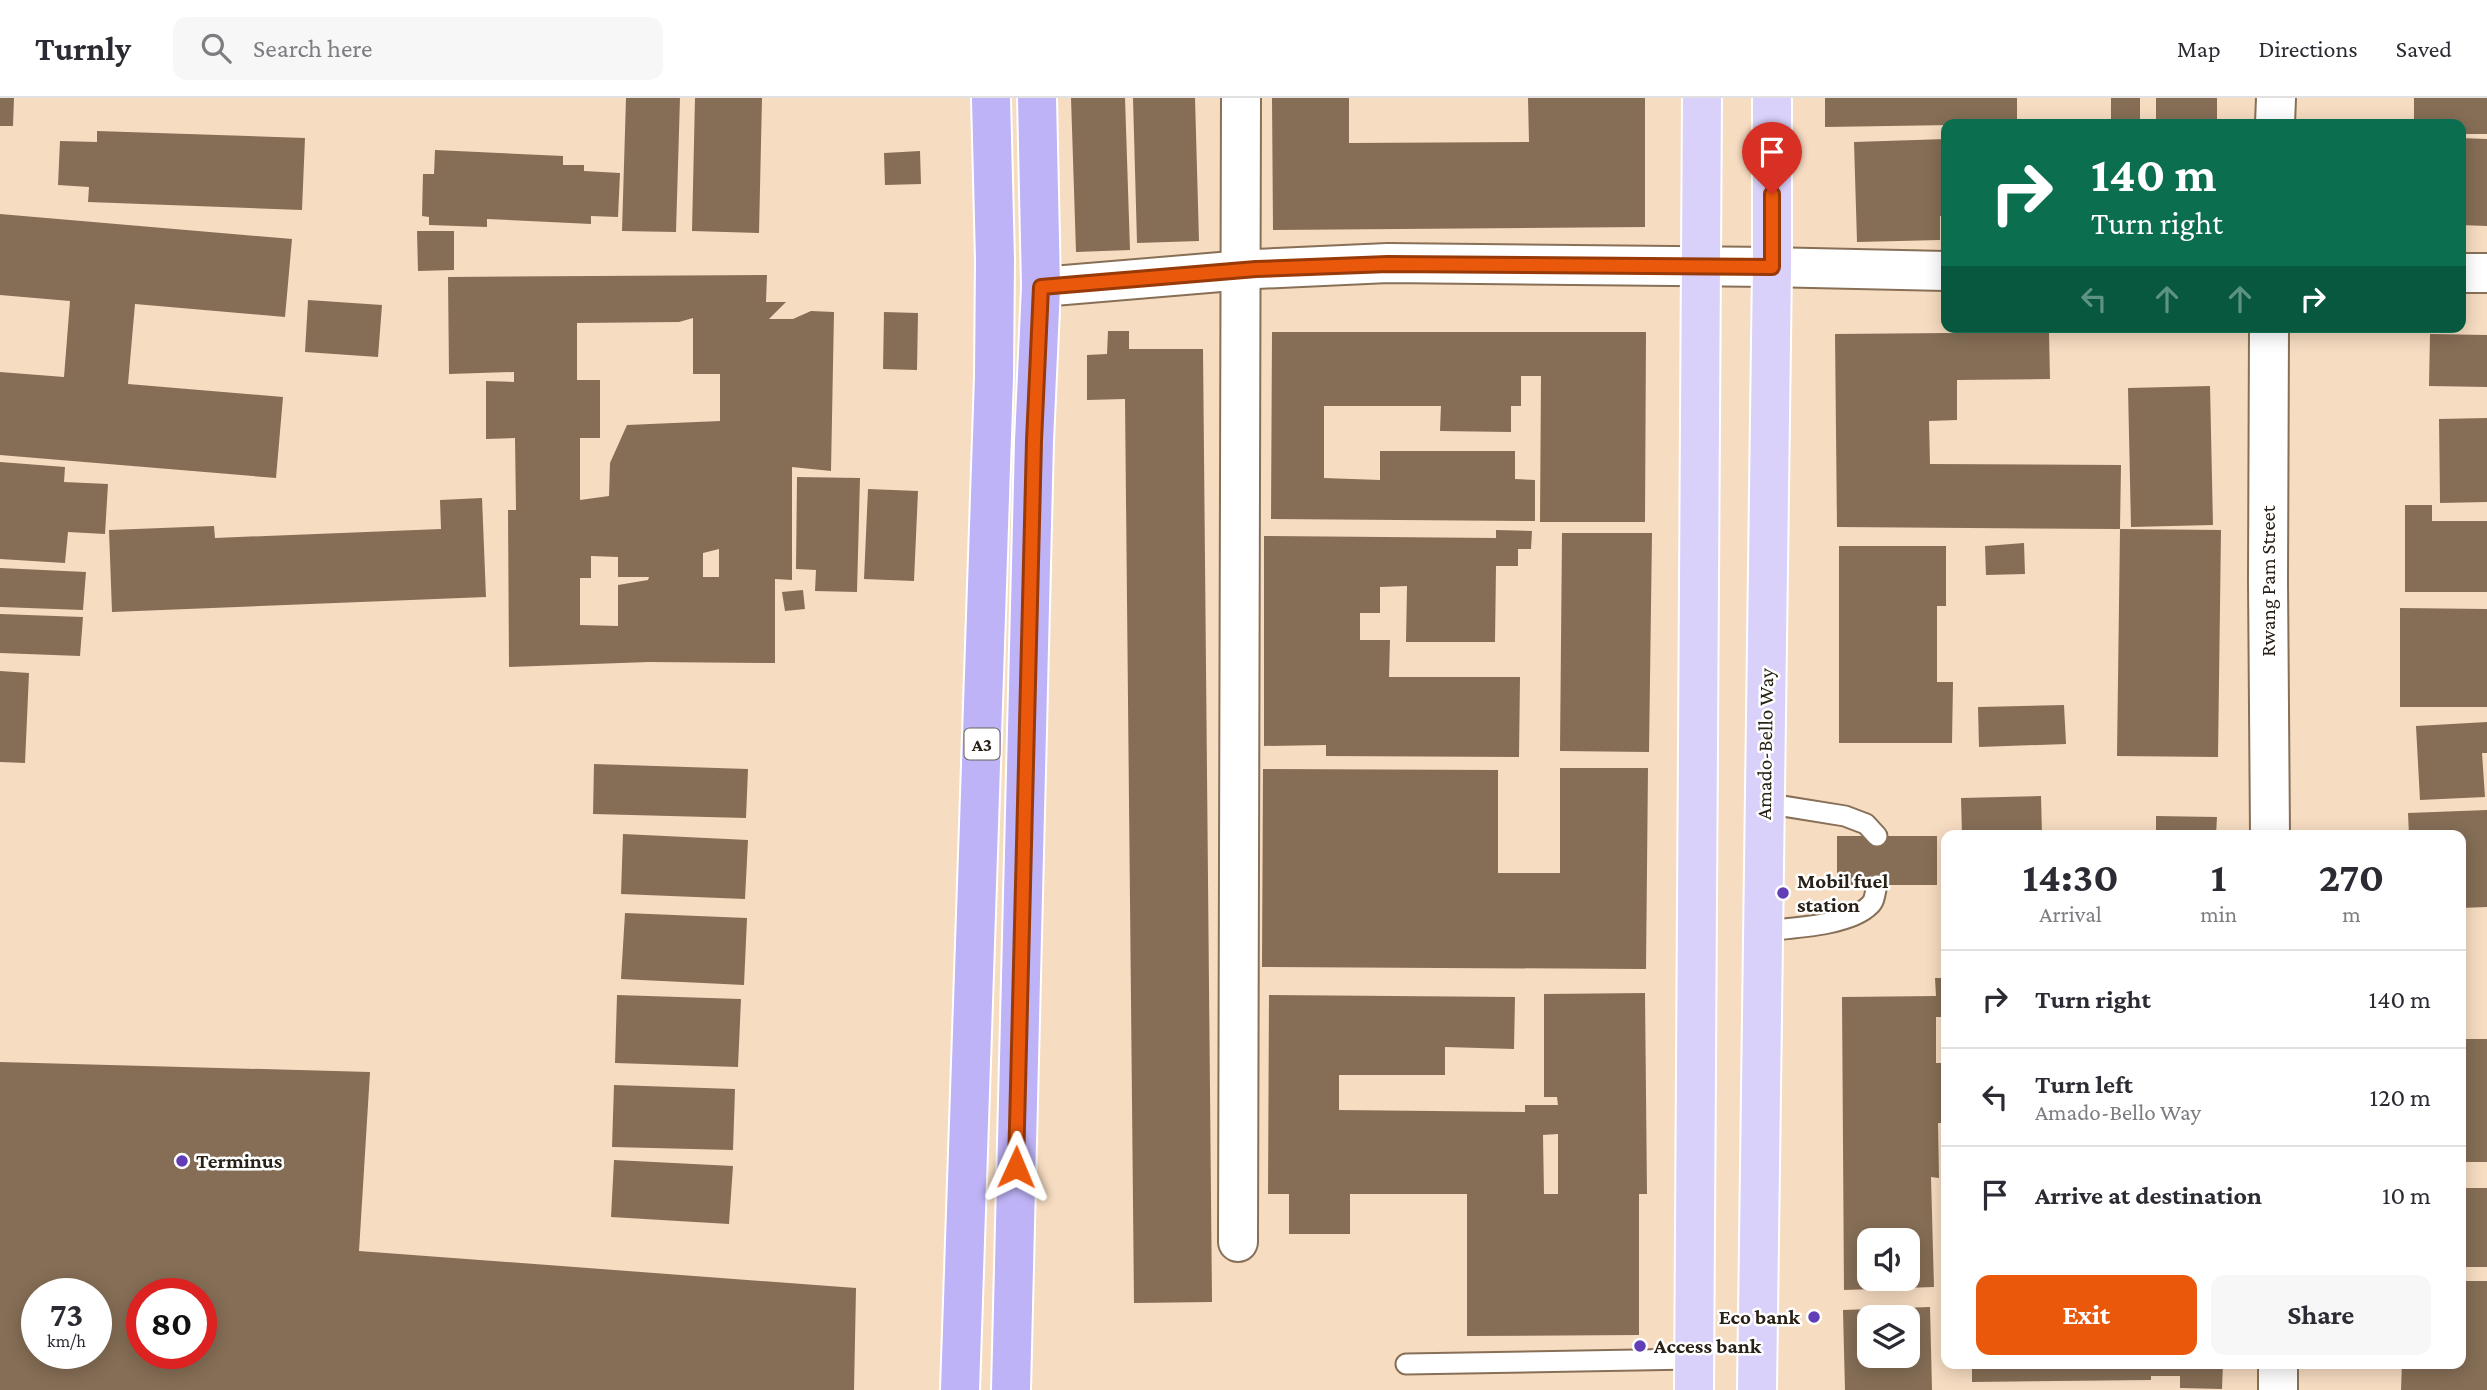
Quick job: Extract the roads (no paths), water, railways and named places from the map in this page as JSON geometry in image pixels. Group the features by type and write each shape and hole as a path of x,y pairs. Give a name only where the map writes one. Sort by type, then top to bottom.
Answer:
{"highway":[{"name":"A3","path":"960,1390 994,377 996,260 991,98"},
{"name":"A3","path":"1011,1390 1034,441 1041,287 1037,98"}],"main road":[{"path":"1694,1375 1702,98"},
{"name":"Amado-Bello Way","path":"1757,1390 1772,98"}],"street":[{"path":"1238,1242 1241,98"},
{"path":"2276,98 2276,119"},
{"path":"1041,287 1240,271 1388,264 1941,271"},
{"path":"2466,273 2487,273"},
{"name":"Rwang Pam Street","path":"2269,333 2267,581 2270,830"},
{"path":"2278,1369 2278,1390"}],"lane":[{"path":"1764,803 1845,816 1867,824 1877,836"},
{"path":"1762,931 1832,923 1872,904 1877,885"},
{"path":"1406,1364 1694,1375"}],"place":[{"name":"Mobil fuel station","path":"1783,893"},
{"name":"Terminus","path":"182,1161"},
{"name":"Eco bank","path":"1814,1317"},
{"name":"Access bank","path":"1640,1346"}]}
